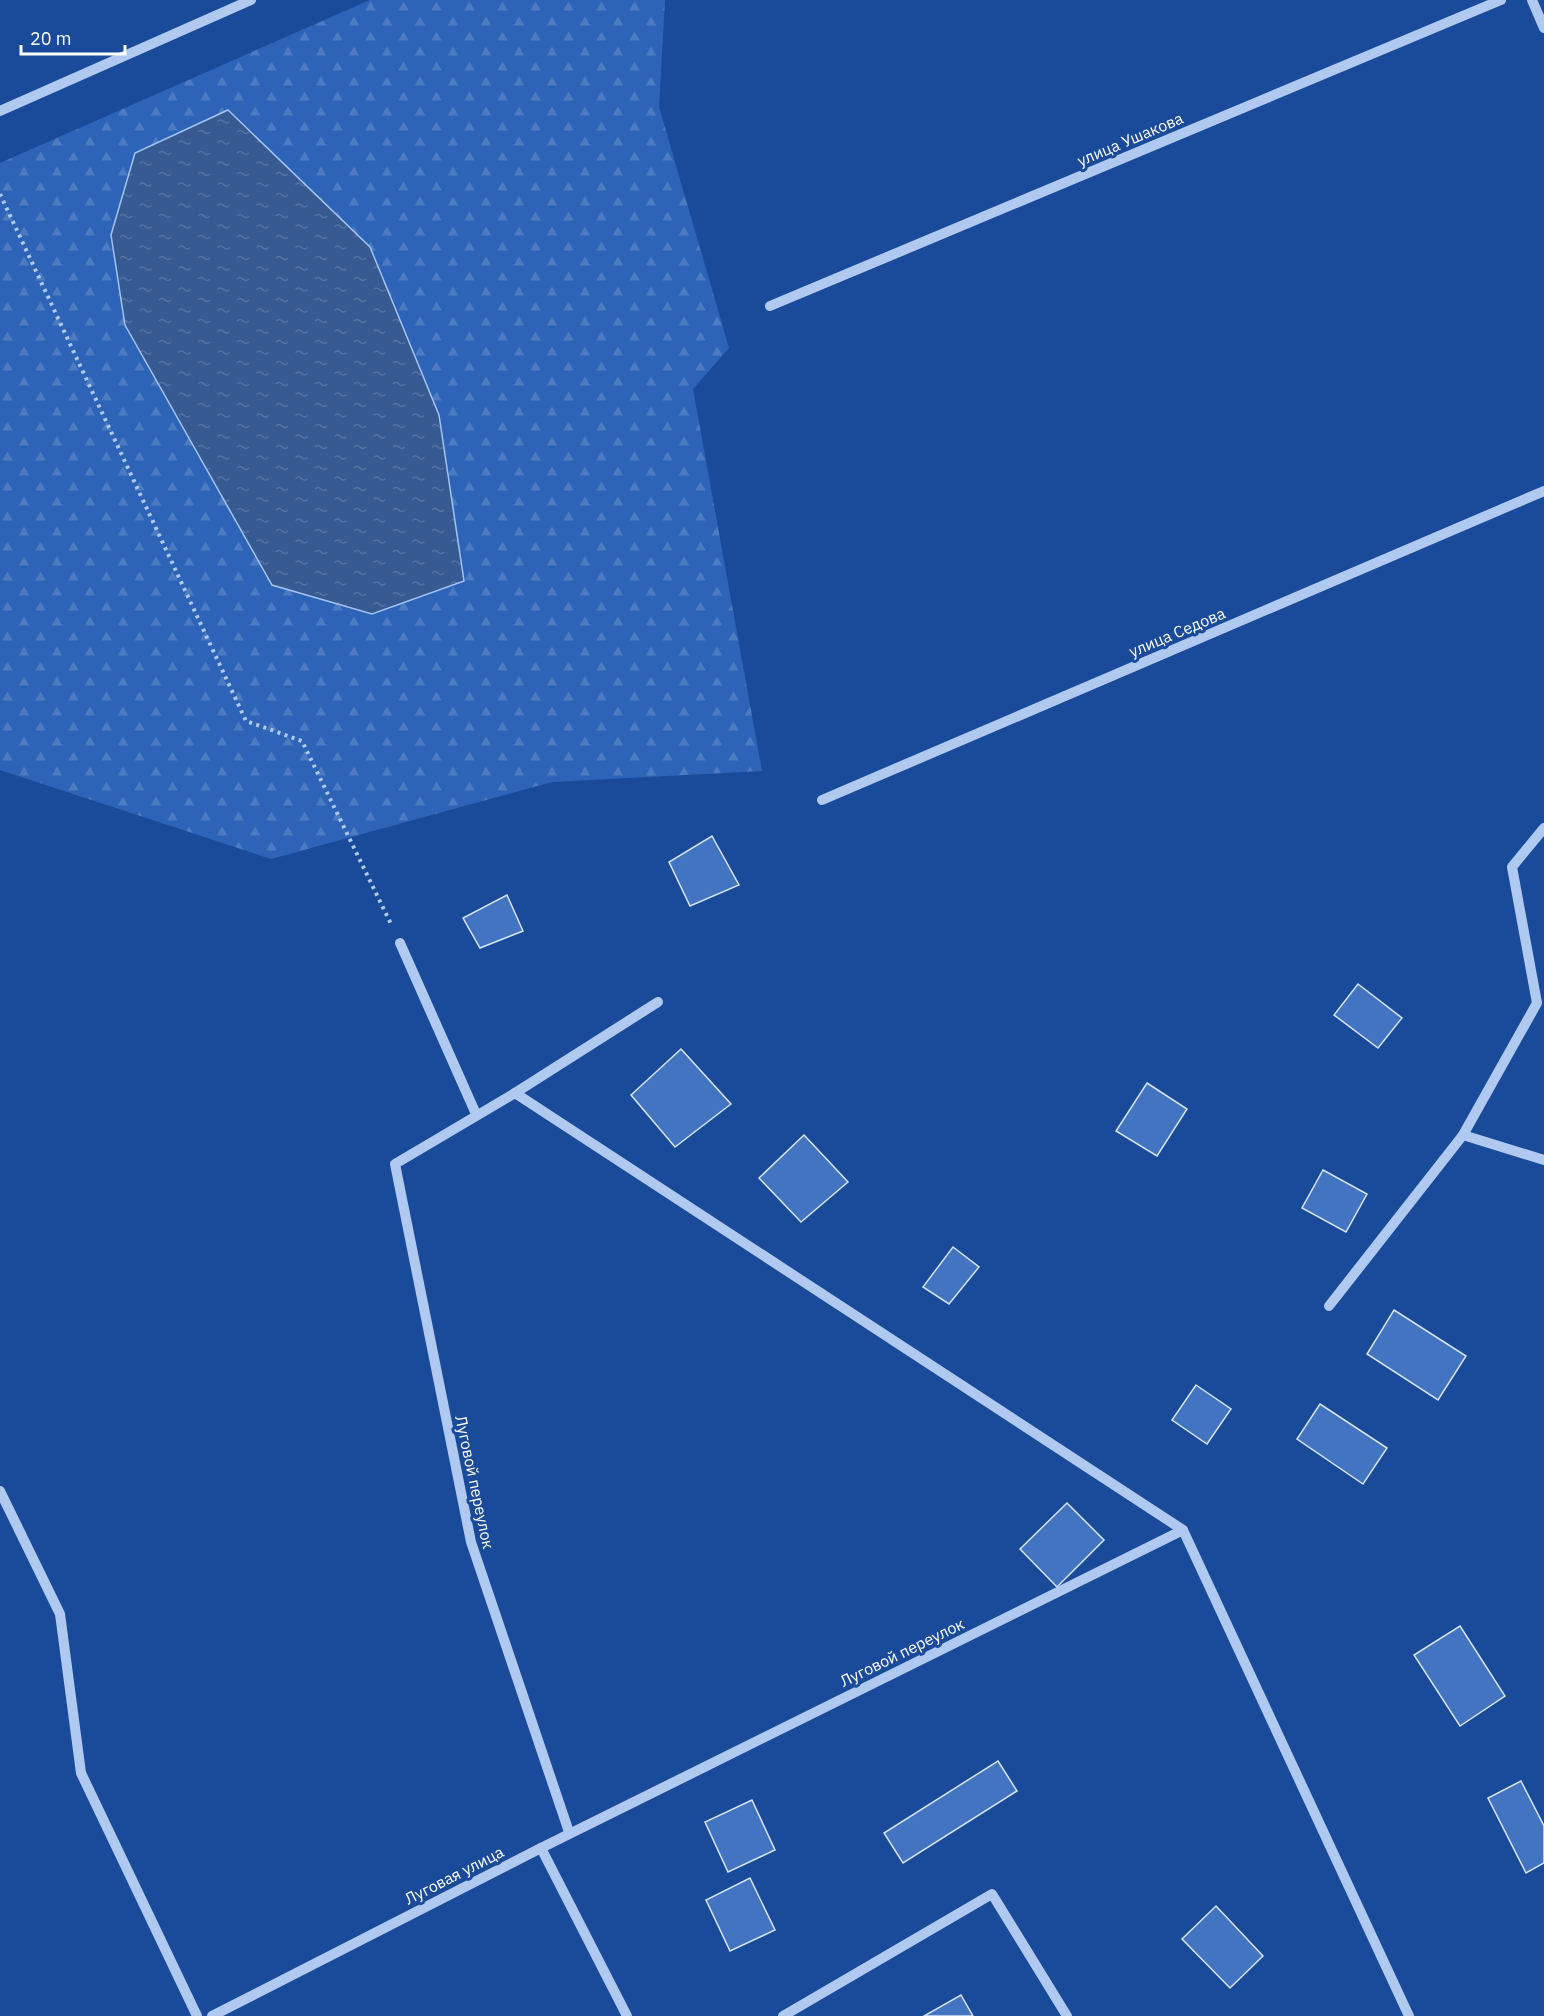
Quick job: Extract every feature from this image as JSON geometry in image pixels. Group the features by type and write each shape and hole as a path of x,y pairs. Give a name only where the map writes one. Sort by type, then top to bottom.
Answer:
{"street":[{"path":"0,111 251,0"},
{"name":"улица Ушакова","path":"770,306 1501,0"},
{"path":"1532,0 1544,28"},
{"name":"улица Седова","path":"822,800 1544,491"},
{"path":"1329,1306 1463,1135 1537,1003 1512,867 1544,828"},
{"path":"400,943 476,1114 515,1093 658,1002"},
{"path":"515,1093 1183,1530 1409,2016"},
{"name":"Луговой переулок","path":"476,1114 395,1164 471,1542 569,1832"},
{"path":"1463,1135 1544,1160"},
{"path":"0,1491 60,1614 81,1773 197,2016"},
{"name":"Луговой переулок","path":"541,1848 569,1832 1183,1530"},
{"path":"541,1848 627,2016"},
{"name":"Луговая улица","path":"212,2016 541,1848"},
{"path":"783,2016 992,1894 1067,2016"}],"path":[{"path":"0,194 246,721 302,741 400,943"}],"green space":[{"path":"370,0 665,0 659,107 729,348 693,389 762,771 552,782 271,859 0,770 0,163"}],"water":[{"path":"228,110 370,247 439,415 464,581 372,614 272,585 125,325 111,235 135,153"}],"building":[{"path":"712,836 739,885 690,906 669,862"},
{"path":"507,895 523,931 480,948 463,918"},
{"path":"1358,984 1402,1018 1378,1048 1334,1015"},
{"path":"681,1049 731,1104 675,1147 631,1095"},
{"path":"1147,1083 1187,1109 1157,1156 1116,1131"},
{"path":"804,1135 848,1182 801,1222 759,1178"},
{"path":"1323,1170 1367,1194 1346,1232 1302,1208"},
{"path":"953,1247 979,1267 949,1304 923,1287"},
{"path":"1394,1310 1466,1356 1438,1400 1367,1354"},
{"path":"1196,1385 1231,1409 1207,1444 1172,1420"},
{"path":"1320,1404 1387,1448 1363,1484 1297,1439"},
{"path":"1067,1503 1104,1540 1057,1587 1020,1549"},
{"path":"1460,1626 1505,1696 1460,1726 1414,1655"},
{"path":"998,1761 1017,1791 903,1863 884,1833"},
{"path":"1521,1781 1544,1826 1544,1863 1526,1873 1488,1798"},
{"path":"752,1800 775,1850 728,1872 705,1822"},
{"path":"750,1878 775,1930 730,1951 706,1900"},
{"path":"1216,1906 1263,1956 1230,1988 1182,1939"},
{"path":"961,1995 973,2016 924,2016"}]}
